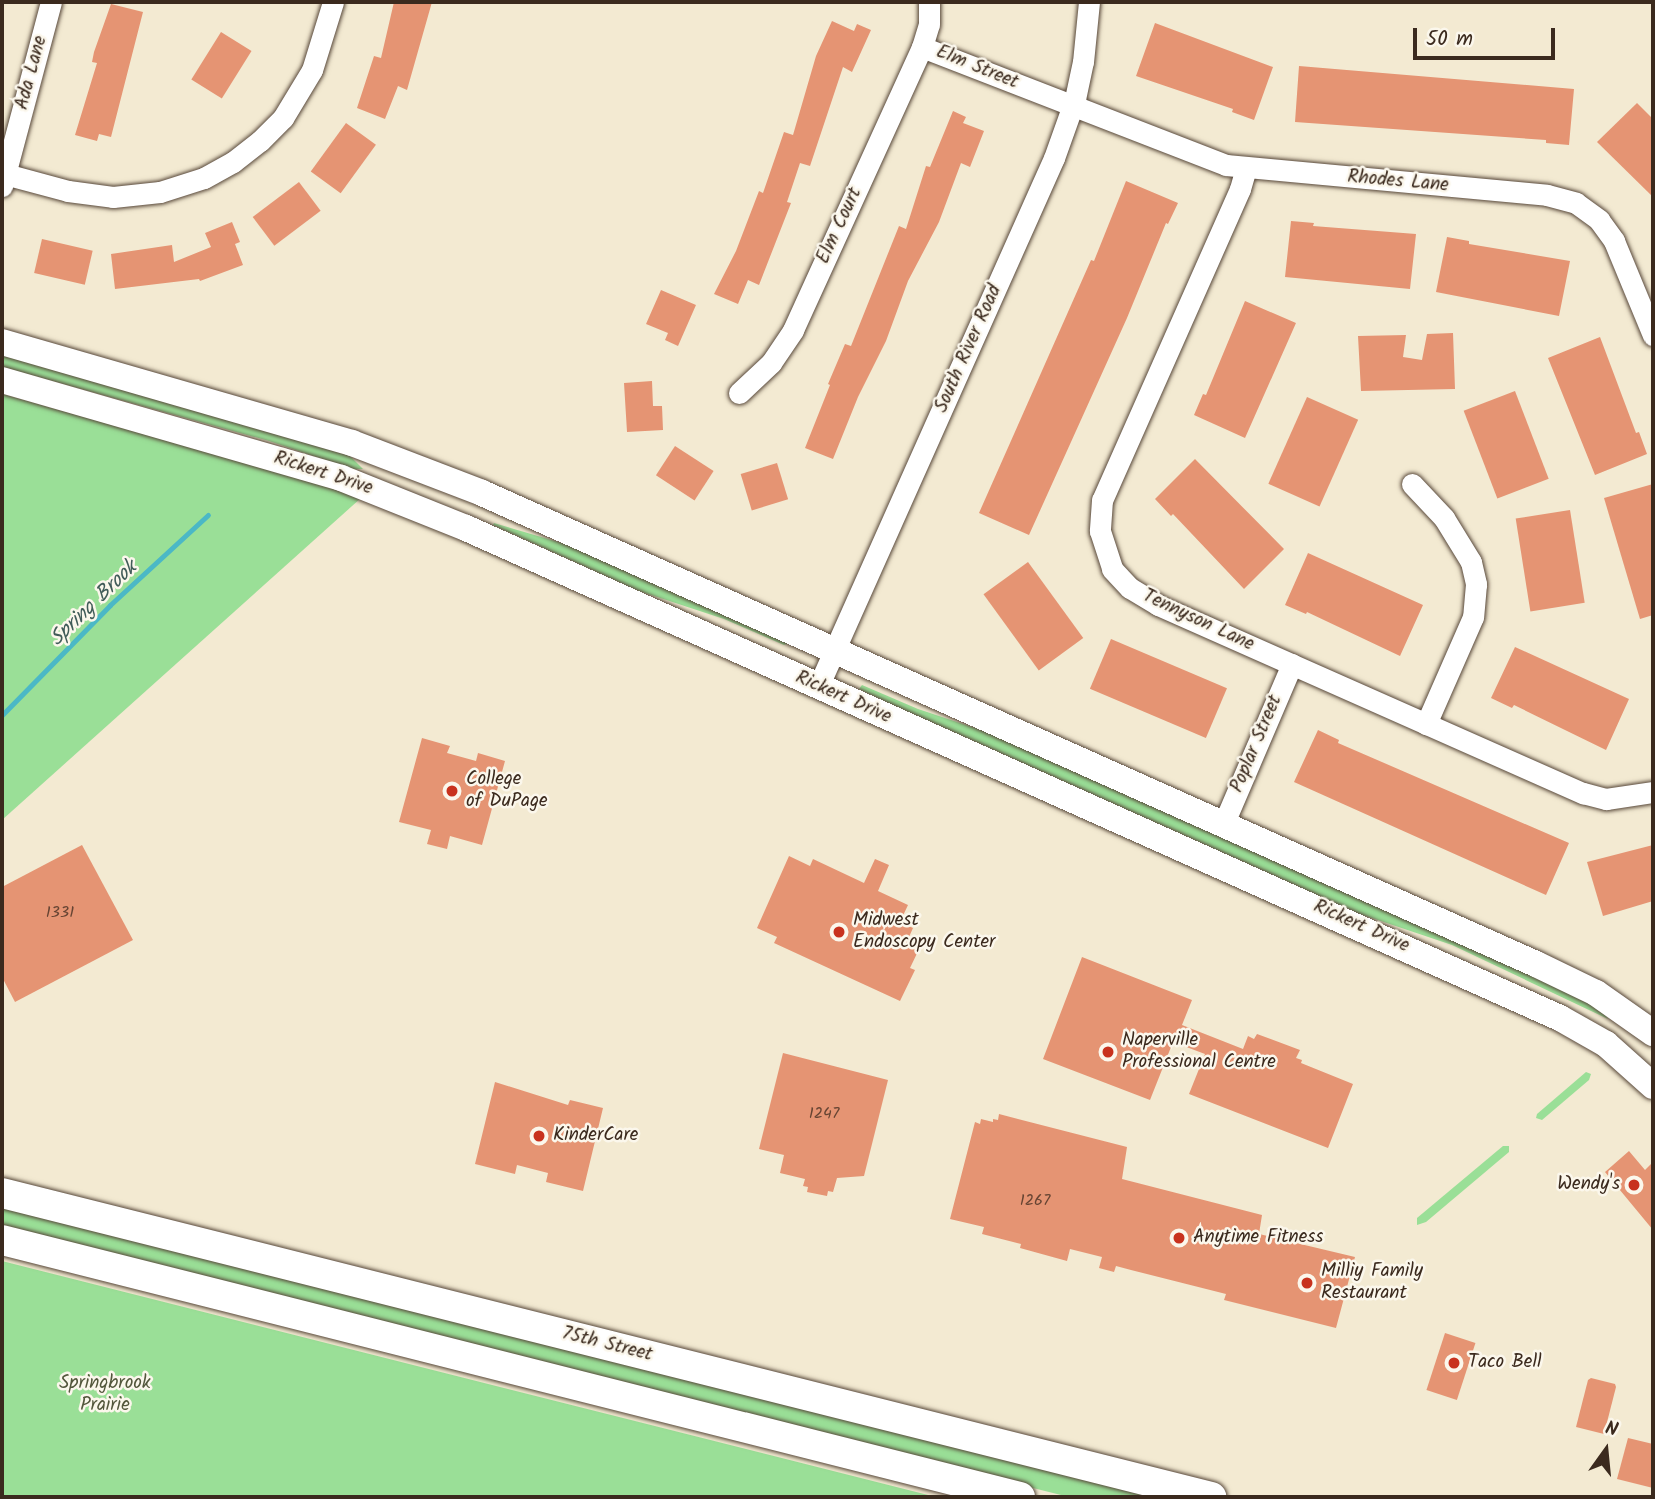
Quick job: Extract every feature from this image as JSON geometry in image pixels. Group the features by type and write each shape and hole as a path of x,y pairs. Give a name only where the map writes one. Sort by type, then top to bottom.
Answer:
{"main road":[{"name":"75th Street","path":"2,1193 1211,1497"},
{"path":"2,1240 1020,1497"}],"street":[{"name":"Ada Lane","path":"3,180 51,2"},
{"path":"3,180 113,197 160,192 204,178 251,148 283,118 312,70 333,2"},
{"name":"Elm Street","path":"929,2 929,24 922,47 1073,107"},
{"name":"South River Road","path":"818,687 1033,205 1073,107 1083,62 1089,2"},
{"name":"Elm Court","path":"739,393 771,363 793,330 922,47"},
{"name":"Rhodes Lane","path":"1073,107 1202,157 1246,168 1547,195 1576,203 1599,220 1614,241 1653,335"},
{"name":"Tennyson Lane","path":"1246,168 1240,189 1108,483 1098,522 1107,558 1130,588 1158,605 1595,797 1624,797 1653,792"},
{"name":"Rickert Drive","path":"2,342 288,423 399,460 834,650 1536,964 1647,1019"},
{"name":"Rickert Drive","path":"2,380 341,478 491,539 1488,984 1560,1018 1648,1072"},
{"path":"1412,484 1444,518 1471,562 1476,584 1473,617 1426,724"},
{"name":"Poplar Street","path":"1223,825 1292,664"},
{"path":"1606,1044 1647,1019"}],"green space":[{"path":"2,352 347,453 363,469 352,469 269,441 2,367"},
{"path":"2,394 287,474 361,498 2,820"},
{"path":"494,523 589,551 789,643 784,645 724,619 639,591 493,525"},
{"path":"862,685 918,709 1017,742 1562,988 1602,1011 1608,1019 1452,945 1360,914 891,704 859,689"},
{"path":"1586,1072 1591,1074 1589,1080 1542,1120 1536,1118 1537,1114"},
{"path":"1503,1146 1509,1146 1509,1152 1426,1222 1417,1225 1417,1218"},
{"path":"2,1204 1170,1497 1069,1497 2,1229"},
{"name":"Springbrook Prairie","path":"2,1261 504,1388 936,1497 2,1497"}],"building":[{"path":"394,2 432,2 407,90 398,86 385,119 357,108 374,56 381,58"},
{"path":"111,4 143,12 111,137 99,134 97,141 75,135 97,63 92,62 94,52"},
{"path":"832,21 854,31 857,24 871,30 852,72 843,67 810,166 800,163 787,202 791,203 759,285 748,280 738,304 714,294 736,251 759,191 763,193 784,132 793,135 816,56"},
{"path":"1155,23 1273,67 1254,120 1232,112 1233,109 1136,76"},
{"path":"221,32 252,51 222,99 191,79"},
{"path":"1299,66 1574,89 1569,145 1546,143 1546,140 1295,122"},
{"path":"1637,103 1653,119 1653,197 1597,142"},
{"path":"953,111 966,117 963,123 984,131 970,167 961,163 939,222 908,281 886,341 858,397 833,459 805,448 845,344 851,346 899,226 906,229 926,166 930,167"},
{"path":"346,123 376,145 341,193 311,172"},
{"path":"1126,181 1178,203 1168,224 1166,223 1127,318 1029,535 979,513 1091,260 1094,261"},
{"path":"299,182 321,211 274,246 253,217"},
{"path":"1291,221 1314,223 1313,226 1416,234 1410,289 1285,277"},
{"path":"232,222 240,242 235,244 243,265 200,281 115,289 111,254 172,245 174,262 211,247 205,233"},
{"path":"1447,237 1469,241 1469,244 1570,261 1559,316 1436,292"},
{"path":"42,239 93,251 85,285 34,273"},
{"path":"661,290 696,305 678,346 665,340 668,333 646,324"},
{"path":"1245,301 1296,323 1245,438 1194,415 1203,394 1206,395"},
{"path":"1453,333 1455,389 1361,391 1358,336 1406,335 1403,357 1422,360 1427,334"},
{"path":"1600,337 1636,433 1639,432 1647,454 1595,475 1548,358"},
{"path":"652,381 653,406 662,406 663,430 627,432 624,383"},
{"path":"1515,391 1549,479 1497,498 1464,411"},
{"path":"1307,397 1358,420 1320,507 1268,484"},
{"path":"675,446 714,471 695,500 656,475"},
{"path":"1195,459 1284,549 1244,589 1173,514 1171,516 1155,499"},
{"path":"777,463 788,499 752,510 741,474"},
{"path":"1653,484 1653,615 1640,619 1604,498"},
{"path":"1570,510 1585,603 1530,611 1516,519"},
{"path":"1308,553 1423,605 1400,656 1307,612 1306,614 1285,605"},
{"path":"1028,562 1083,638 1039,670 984,594"},
{"path":"1111,639 1227,688 1206,738 1090,689"},
{"path":"1515,647 1629,699 1606,750 1514,705 1512,708 1491,698"},
{"path":"1318,730 1339,740 1338,743 1569,843 1546,895 1294,782"},
{"name":"College of DuPage","path":"422,738 450,746 447,753 476,761 478,753 505,761 482,845 450,836 447,849 427,844 431,830 399,822"},
{"path":"82,845 133,940 15,1002 2,977 2,887"},
{"path":"1653,845 1653,901 1603,916 1587,862"},
{"name":"Midwest Endoscopy Center","path":"789,856 810,866 813,859 864,883 875,859 889,865 878,891 908,905 900,922 913,928 909,937 922,943 910,968 915,970 900,1001 774,943 777,937 757,928"},
{"name":"Naperville Professional Centre","path":"1082,957 1192,1000 1182,1025 1243,1049 1248,1036 1254,1039 1257,1034 1300,1050 1296,1058 1302,1060 1301,1063 1353,1084 1328,1148 1189,1094 1205,1054 1173,1042 1150,1100 1043,1059"},
{"path":"783,1053 888,1080 864,1176 837,1178 833,1192 828,1191 827,1196 807,1192 808,1187 803,1186 805,1179 780,1173 784,1155 759,1149"},
{"name":"KinderCare","path":"495,1082 568,1105 570,1100 603,1108 583,1191 546,1182 548,1173 517,1165 515,1174 475,1164"},
{"path":"999,1114 1127,1147 1122,1179 1262,1215 1259,1234 1355,1257 1336,1328 1224,1300 1226,1294 1116,1266 1114,1272 1099,1268 1102,1257 1070,1249 1067,1261 1020,1248 1021,1244 982,1234 984,1227 950,1219 975,1122 980,1124 981,1119 993,1122 993,1119 998,1120"},
{"name":"Wendy's","path":"1629,1151 1645,1170 1653,1162 1653,1230 1605,1172"},
{"name":"Taco Bell","path":"1445,1333 1475,1343 1457,1400 1426,1390"},
{"path":"1591,1378 1615,1384 1616,1387 1604,1434 1576,1427 1588,1380"},
{"path":"1628,1438 1653,1444 1653,1488 1617,1479"}],"waterway":[{"name":"Spring Brook","path":"2,715 110,605 208,515"}],"place":[{"name":"College of DuPage","path":"452,791"},
{"name":"Midwest Endoscopy Center","path":"839,932"},
{"name":"Naperville Professional Centre","path":"1108,1052"},
{"name":"KinderCare","path":"539,1136"},
{"name":"Wendy's","path":"1634,1185"},
{"name":"Anytime Fitness","path":"1179,1238"},
{"name":"Milliy Family Restaurant","path":"1307,1283"},
{"name":"Taco Bell","path":"1454,1363"}]}
